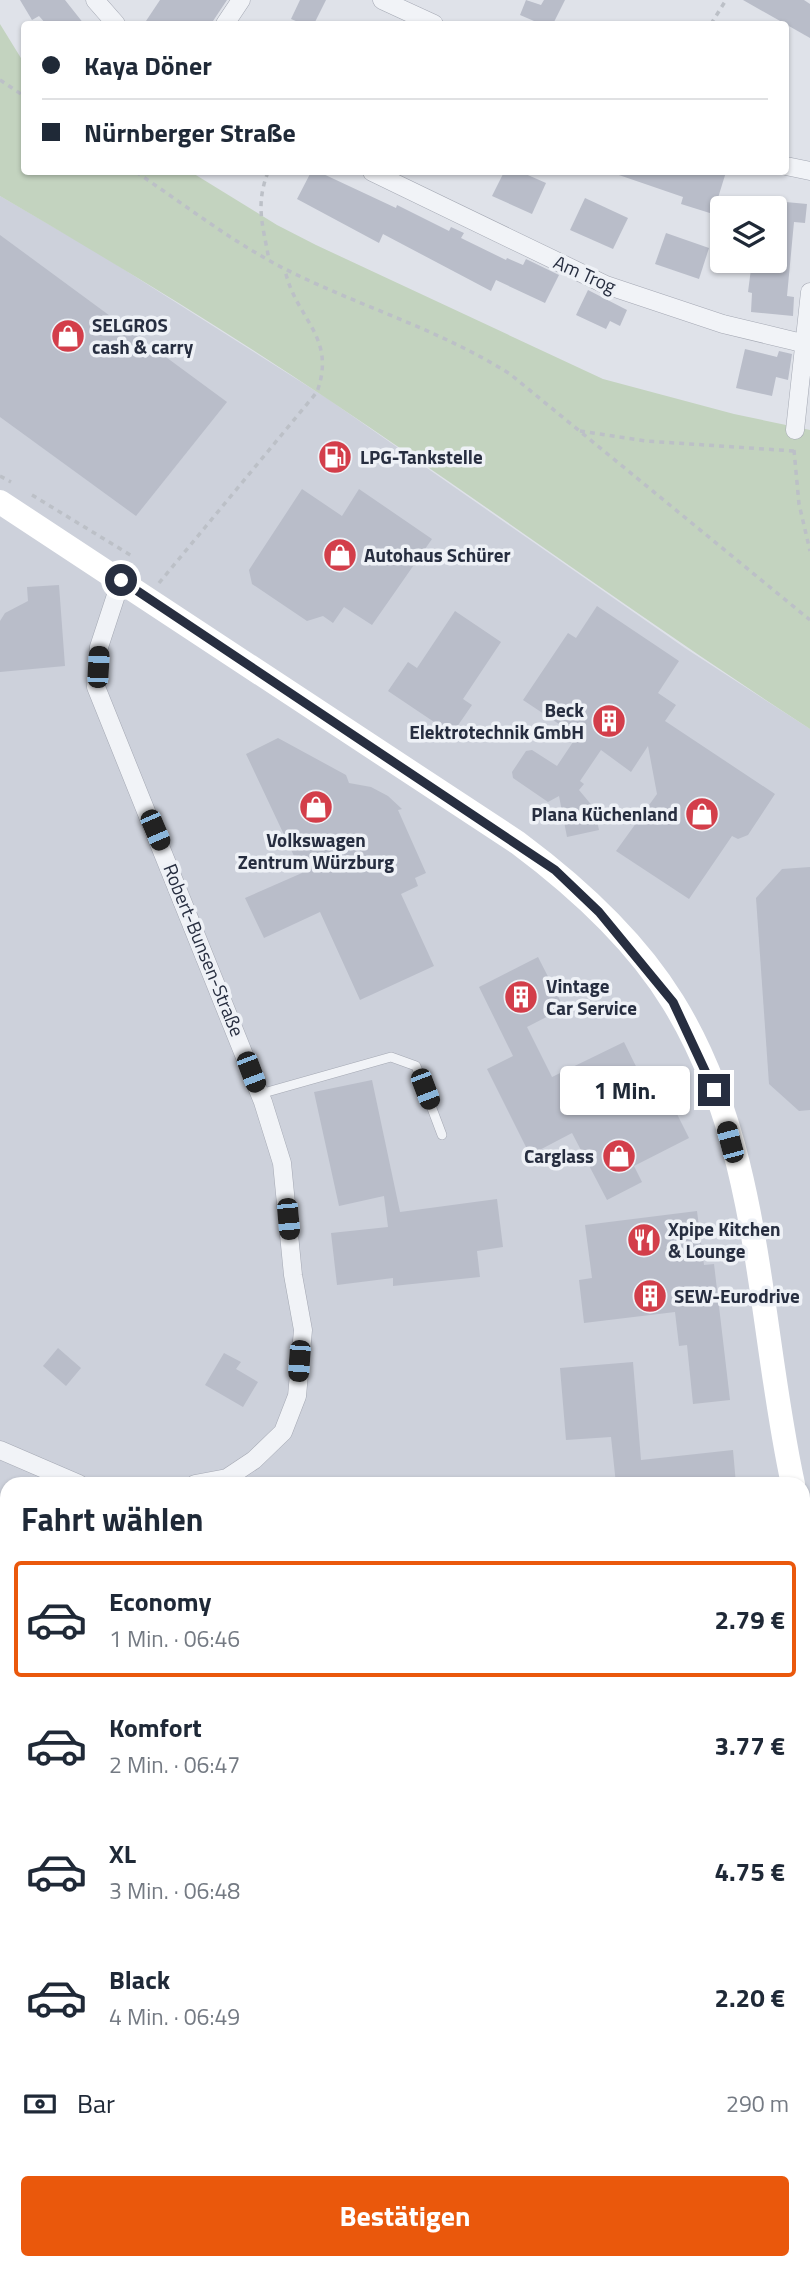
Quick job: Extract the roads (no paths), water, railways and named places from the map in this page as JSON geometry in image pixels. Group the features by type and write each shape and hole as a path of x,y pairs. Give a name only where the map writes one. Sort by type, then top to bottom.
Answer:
{"street":[{"path":"95,0 114,21"},
{"path":"227,21 241,0"},
{"path":"382,0 428,21"},
{"path":"789,167 810,171"},
{"name":"Am Trog","path":"381,175 606,285 723,324 802,343"},
{"path":"795,430 802,343 810,292"},
{"path":"0,502 555,870 607,921 673,1002 704,1065 723,1115 745,1195 792,1477"},
{"name":"Robert-Bunsen-Straße","path":"121,580 99,647 96,687 260,1094 282,1163 293,1275 303,1330 297,1395 283,1432 254,1460 228,1477"},
{"path":"0,1450 63,1477"}],"lane":[{"path":"260,1094 391,1057 416,1066 442,1135"}],"place":[{"name":"SELGROS cash & carry","path":"68,336"},
{"name":"LPG-Tankstelle","path":"335,457"},
{"name":"Autohaus Schürer","path":"340,555"},
{"name":"Beck Elektrotechnik GmbH","path":"609,721"},
{"name":"Volkswagen Zentrum Würzburg","path":"316,807"},
{"name":"Plana Küchenland","path":"702,814"},
{"name":"Vintage Car Service","path":"521,997"},
{"name":"Carglass","path":"619,1156"},
{"name":"Xpipe Kitchen & Lounge","path":"644,1240"},
{"name":"SEW-Eurodrive","path":"650,1296"}]}
